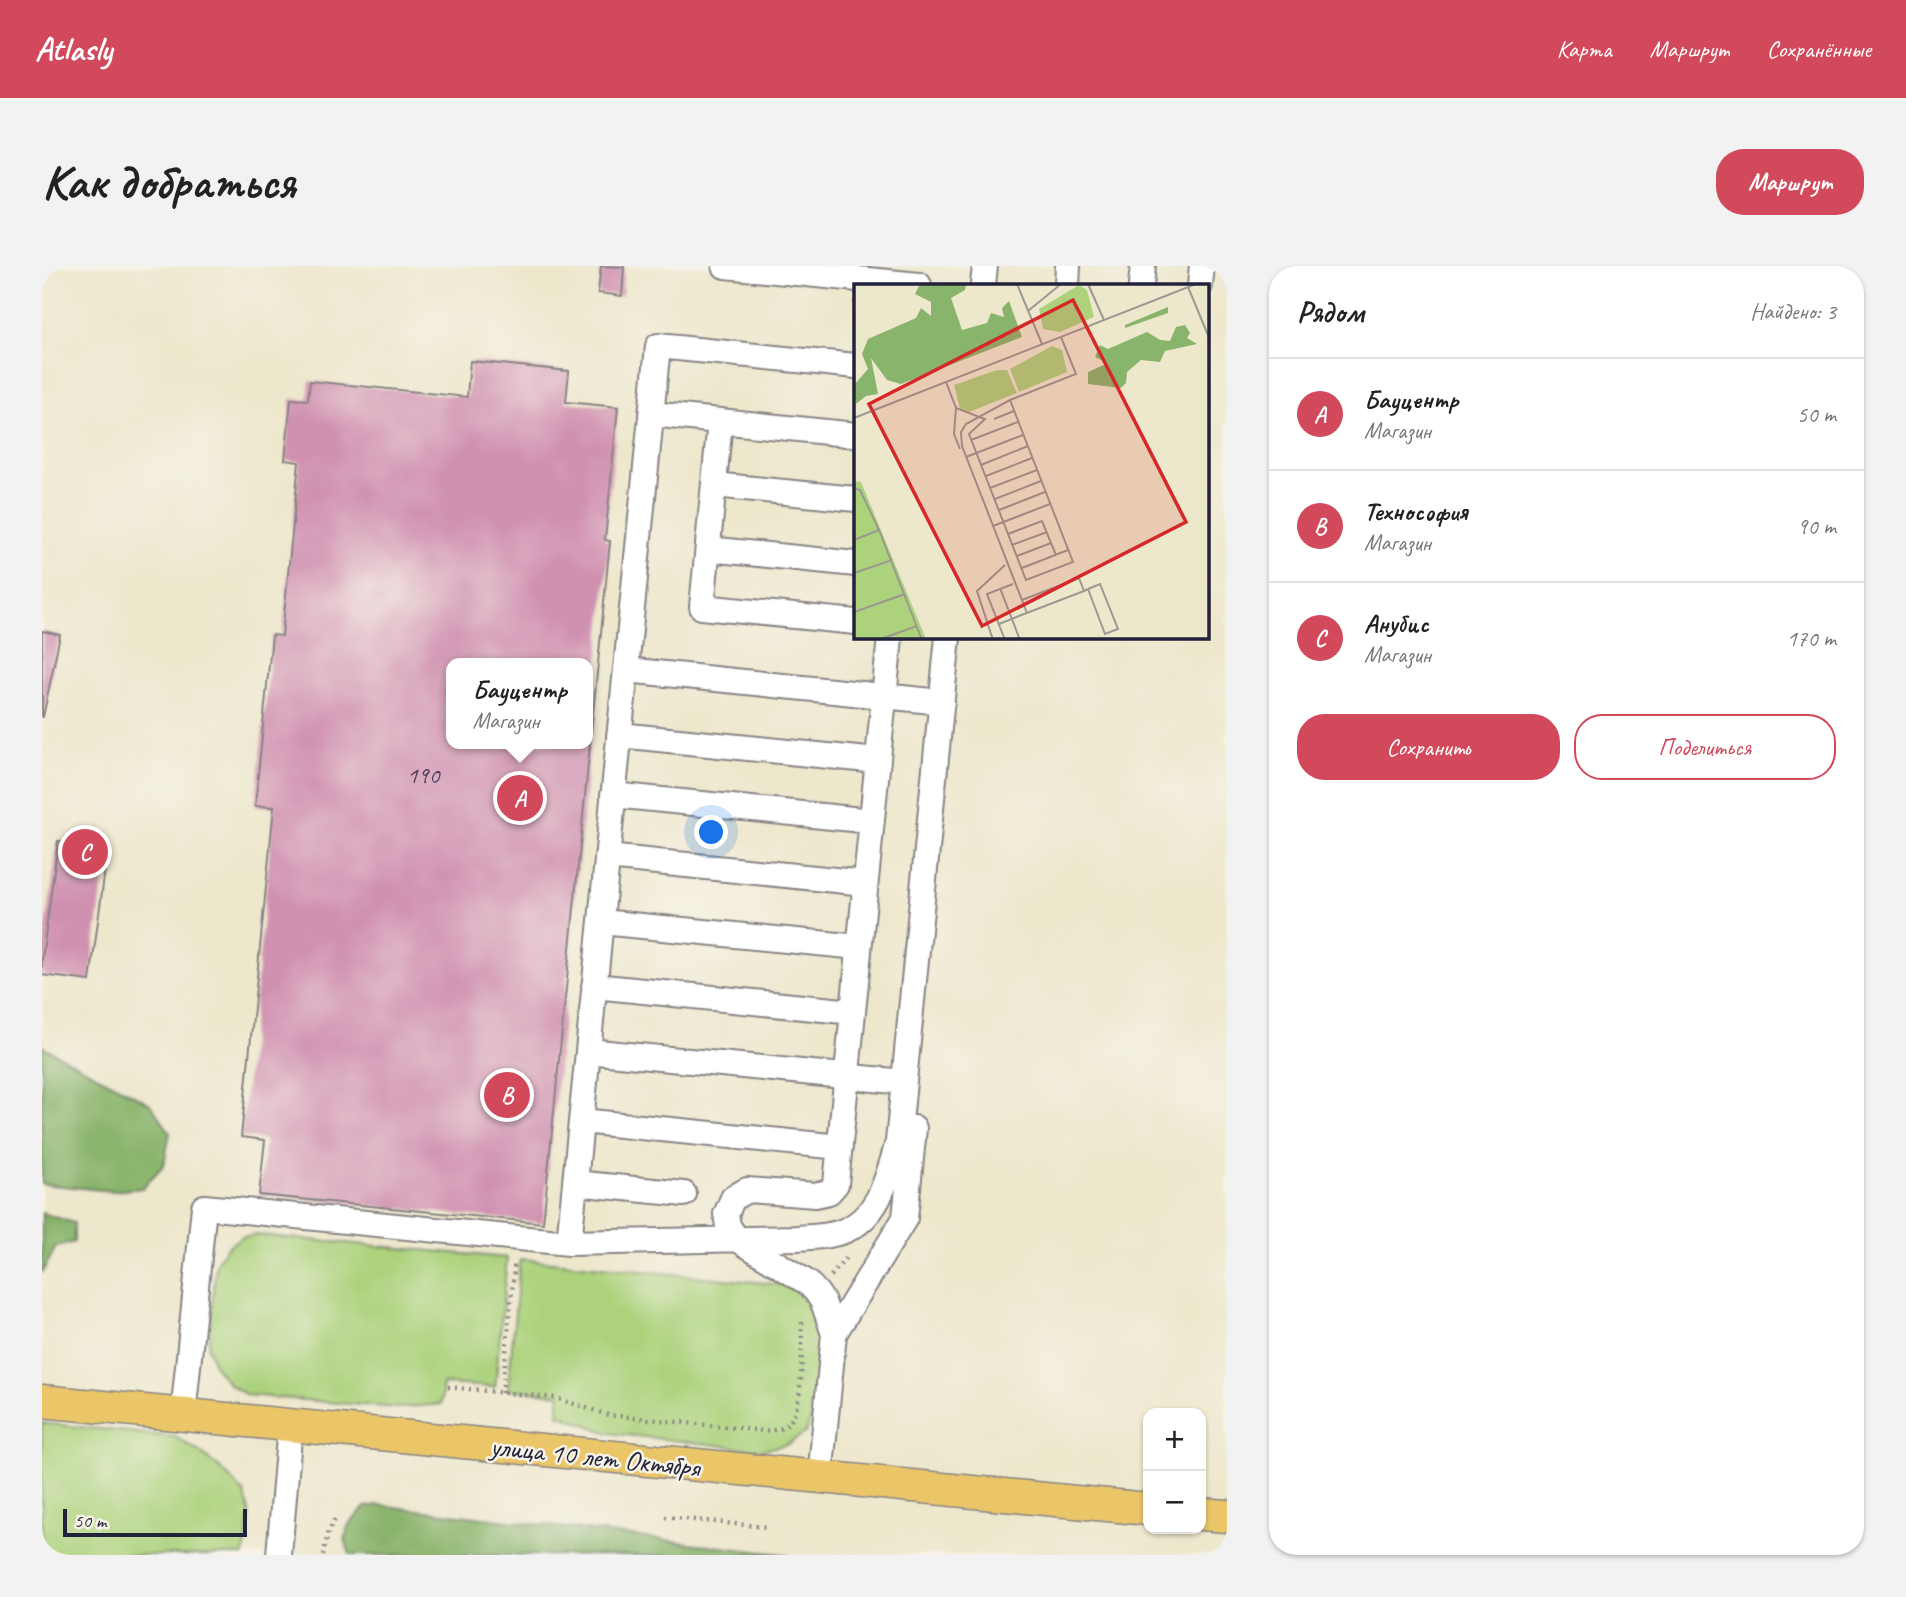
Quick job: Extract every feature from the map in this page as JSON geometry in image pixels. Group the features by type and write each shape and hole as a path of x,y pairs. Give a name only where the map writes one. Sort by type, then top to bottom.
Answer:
{"main road":[{"name":"улица 10 лет Октября","path":"42,1401 1143,1509"},
{"path":"1206,1514 1227,1516"}],"street":[{"path":"725,266 909,284"},
{"path":"983,284 985,266"},
{"path":"997,284 999,266"},
{"path":"1066,284 1068,266"},
{"path":"1141,284 1143,266"},
{"path":"1200,284 1202,266"},
{"path":"569,1243 658,346 854,366"},
{"path":"651,414 854,435"},
{"path":"720,421 702,607 854,622"},
{"path":"714,485 854,499"},
{"path":"708,549 854,564"},
{"path":"820,1478 834,1334 823,1302 808,1283 737,1239 728,1226 726,1214 733,1198 747,1190 815,1195 829,1192 836,1184 890,639"},
{"path":"183,1416 204,1207 569,1243 828,1235 844,1231 870,1212 884,1189 898,1142 948,639"},
{"path":"834,1334 905,1218 962,639"},
{"path":"626,670 942,702"},
{"path":"619,736 877,761"},
{"path":"613,796 872,821"},
{"path":"607,857 866,883"},
{"path":"601,922 859,947"},
{"path":"594,986 853,1012"},
{"path":"588,1051 904,1082"},
{"path":"581,1121 840,1147"},
{"path":"575,1183 684,1194"},
{"path":"279,1555 290,1426"}],"path":[{"path":"854,310 854,328"},
{"path":"502,1393 517,1238"},
{"path":"448,1387 556,1398 608,1415 767,1431 784,1427 794,1417 799,1400 803,1310 856,1245"},
{"path":"323,1555 336,1516"},
{"path":"665,1517 766,1527"}],"green space":[{"path":"42,1046 149,1103 170,1132 164,1165 142,1188 112,1191 42,1184"},
{"path":"42,1213 74,1223 74,1242 56,1247 42,1273"},
{"path":"257,1235 507,1258 495,1387 443,1384 441,1404 397,1408 247,1395 230,1385 215,1367 208,1348 216,1263 226,1248 241,1237"},
{"path":"520,1259 785,1285 803,1290 821,1318 813,1414 805,1433 787,1444 762,1450 609,1433 558,1414 560,1394 508,1389"},
{"path":"42,1423 175,1437 198,1451 222,1470 245,1494 250,1516 244,1555 42,1555"},
{"path":"378,1505 788,1555 350,1555 345,1539 348,1526 365,1507"}],"building":[{"path":"601,266 624,267 622,296 598,293"},
{"path":"470,361 569,371 566,402 618,407 605,540 610,541 593,714 593,658 446,658 446,749 590,749 543,1223 259,1195 265,1140 241,1137 274,807 255,806 272,635 282,636 299,462 285,460 291,399 308,400 310,381 467,397"},
{"path":"42,631 60,635 43,717 42,717"},
{"path":"58,841 108,847 90,981 42,975"}],"place":[{"name":"Бауцентр","path":"520,798"},
{"name":"Анубис","path":"85,852"},
{"name":"Технософия","path":"507,1095"}]}
